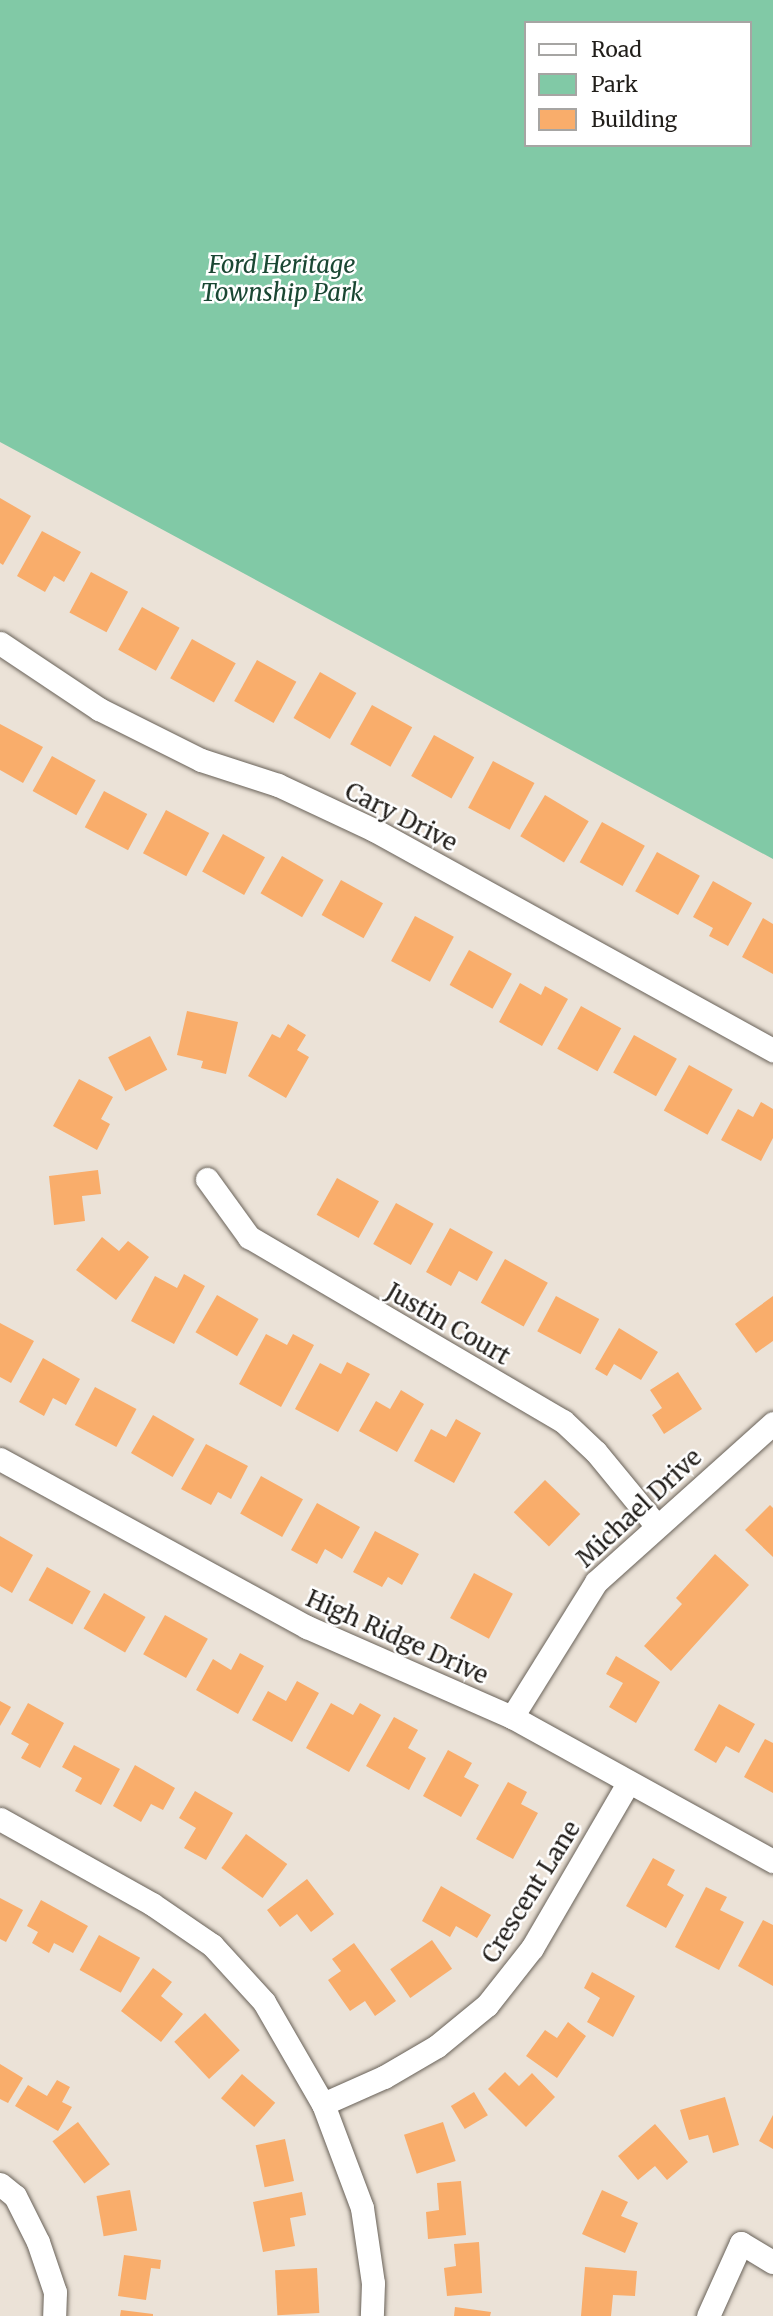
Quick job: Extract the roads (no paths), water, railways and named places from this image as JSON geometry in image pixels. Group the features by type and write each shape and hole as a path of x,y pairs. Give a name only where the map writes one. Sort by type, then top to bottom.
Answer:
{"street":[{"name":"Cary Drive","path":"0,643 99,709 201,760 278,785 374,830 773,1049"},
{"name":"Justin Court","path":"207,1179 249,1237 563,1421 596,1452 656,1525"},
{"name":"Michael Drive","path":"512,1717 596,1582 656,1525 773,1423"},
{"name":"High Ridge Drive","path":"0,1459 307,1626 512,1717 773,1861"},
{"name":"Crescent Lane","path":"323,2104 384,2077 426,2053 487,2005 532,1948 628,1783"},
{"path":"0,1819 152,1904 212,1945 264,2002 323,2104 362,2208 373,2283 372,2316"},
{"path":"0,2184 15,2196 38,2242 55,2292 54,2316"},
{"path":"708,2316 741,2243 773,2262"}],"park label":[{"name":"Ford Heritage Township Park","path":"282,279"}]}
